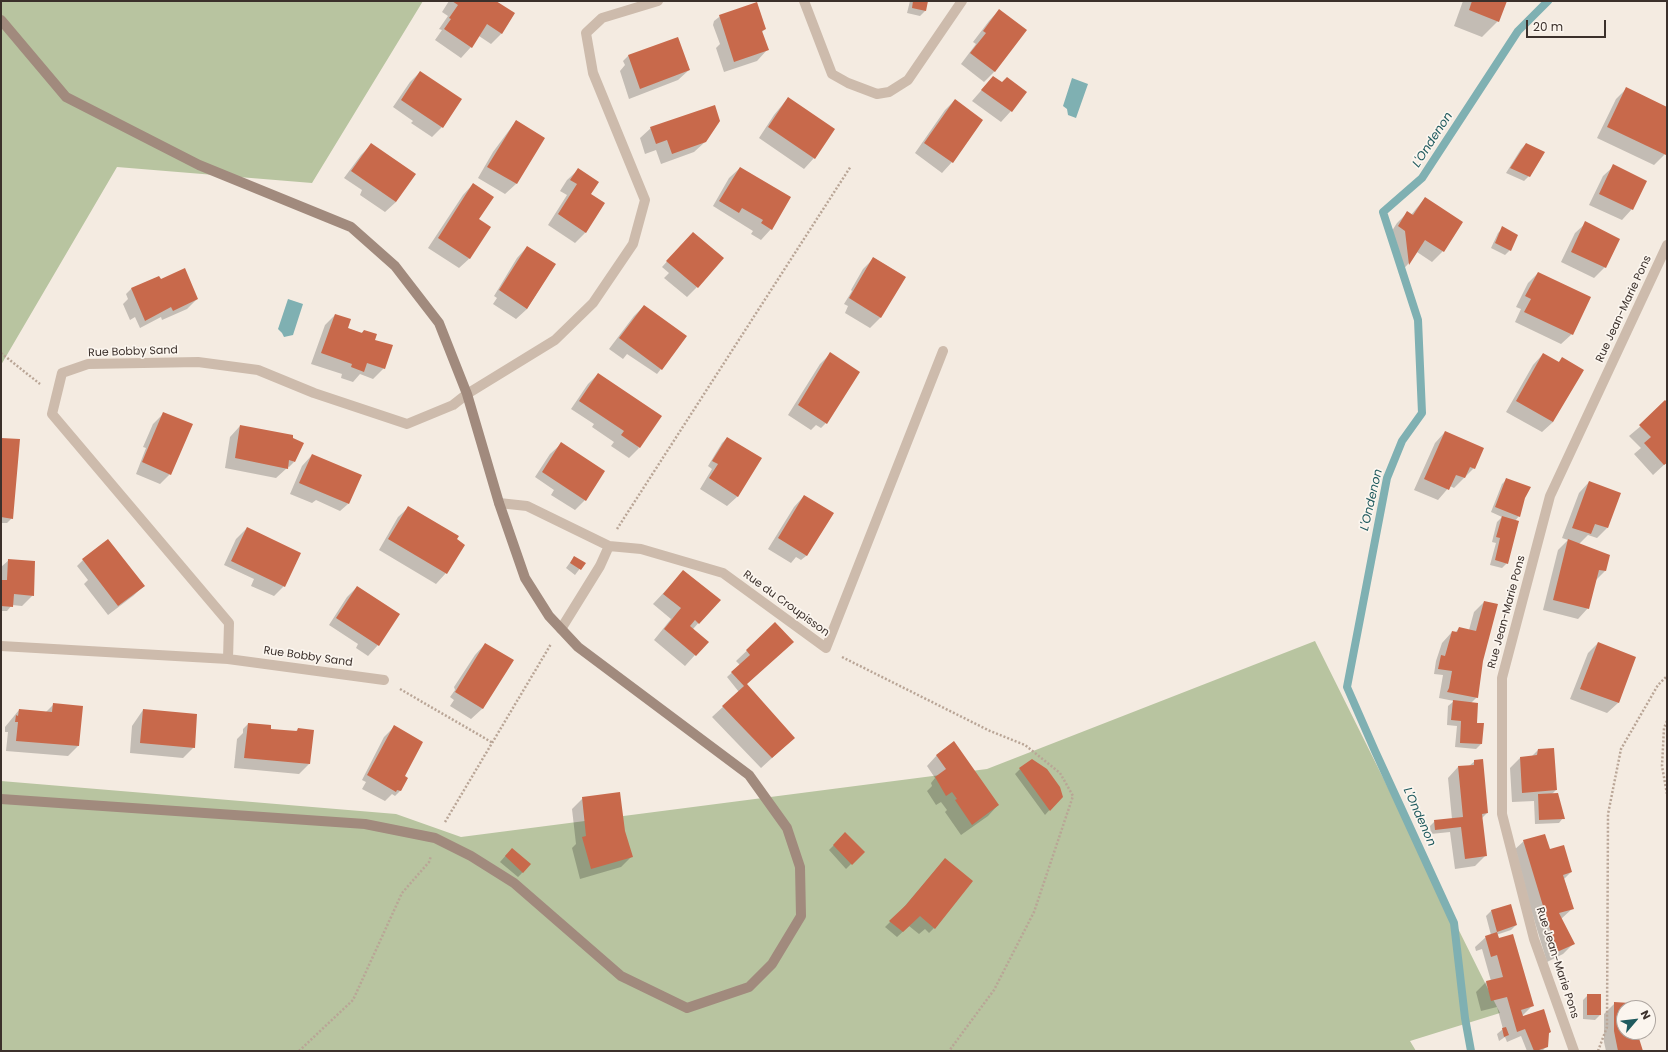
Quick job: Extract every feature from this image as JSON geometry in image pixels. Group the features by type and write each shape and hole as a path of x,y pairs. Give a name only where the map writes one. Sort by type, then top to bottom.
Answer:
{"street":[{"path":"467,394 555,340 593,303 633,244 645,200 593,73 586,33 602,18 658,1"},
{"path":"804,1 832,74 848,83 877,94 889,92 908,80 962,1"},
{"path":"1,20 66,97 200,165 351,227 395,266 439,323 467,394 499,503 525,578 549,616 578,647 749,775 787,828 800,867 801,916 772,964 749,987 687,1008 621,976 514,883 471,856 435,838 364,824 1,799"},
{"name":"Rue Jean-Marie Pons","path":"1574,1051 1534,939 1502,814 1502,678 1550,496 1667,245"},
{"name":"Rue du Croupisson","path":"499,503 527,506 609,546 641,548 723,573 826,648 942,351"},
{"name":"Rue Bobby Sand","path":"228,659 229,623 52,414 62,373 88,364 198,362 258,370 314,393 407,424 453,405 467,394"},
{"path":"561,628 600,566 609,546"},
{"name":"Rue Bobby Sand","path":"1,646 228,659 384,680"}],"path":[{"path":"609,546 620,523 851,166"},
{"path":"1,353 56,397"},
{"path":"299,1051 353,1000 402,893 429,862 435,838 561,628"},
{"path":"826,648 990,731 1025,745 1060,773 1072,796 1034,912 994,990 949,1051"},
{"path":"1598,1051 1606,1027 1608,814 1621,749 1658,685 1667,676"},
{"path":"384,680 493,742"},
{"path":"1667,721 1664,728 1662,766 1667,794"}],"green space":[{"path":"1,1 423,1 312,183 117,167 1,365"},
{"path":"1315,641 1500,1013 1410,1041 1416,1051 1,1051 1,781 396,814 461,837 987,769"}],"water":[{"path":"1072,78 1088,84 1076,118 1068,115 1067,109 1063,106"},
{"path":"288,299 303,304 293,335 284,337 278,329"}],"building":[{"path":"452,1 496,1 515,13 502,34 487,24 472,48 444,29 451,19 449,18 458,5"},
{"path":"913,1 928,1 926,11 912,8"},
{"path":"1472,1 1507,1 1499,22 1469,10"},
{"path":"757,2 766,29 762,31 769,50 734,62 719,15"},
{"path":"999,9 1027,30 995,72 970,53 986,33 983,31"},
{"path":"678,37 690,70 640,89 628,55"},
{"path":"420,71 462,99 443,128 401,100"},
{"path":"993,76 1002,82 1007,77 1027,92 1012,112 981,90"},
{"path":"1626,87 1667,107 1666,155 1607,127"},
{"path":"788,97 835,129 815,159 768,127"},
{"path":"955,99 983,120 953,163 924,143"},
{"path":"715,105 720,121 706,142 672,154 667,140 656,144 650,127"},
{"path":"516,120 545,138 517,184 487,167"},
{"path":"371,143 416,174 396,202 351,171"},
{"path":"1526,143 1545,152 1530,177 1510,168"},
{"path":"1613,164 1647,181 1633,210 1599,194"},
{"path":"740,167 791,197 772,230 761,223 763,220 742,208 739,213 719,201"},
{"path":"578,168 599,182 591,194 605,203 586,233 558,214 577,184 570,180"},
{"path":"473,183 494,197 479,219 491,227 470,259 438,238"},
{"path":"1425,197 1463,222 1444,252 1425,240 1409,265 1405,231 1398,226 1407,211 1413,215"},
{"path":"1585,221 1620,239 1606,268 1571,252"},
{"path":"1502,226 1518,235 1511,251 1495,243"},
{"path":"693,232 724,258 698,288 666,261"},
{"path":"527,246 556,264 527,309 499,290"},
{"path":"873,257 906,277 881,318 849,298"},
{"path":"185,268 198,299 173,311 171,307 145,321 131,288 159,276 161,279"},
{"path":"1538,272 1591,297 1573,335 1524,312 1531,299 1525,296"},
{"path":"644,305 687,336 662,370 619,338"},
{"path":"335,314 351,319 348,328 362,333 364,330 377,334 375,340 393,345 385,369 367,363 364,372 351,367 352,364 321,353"},
{"path":"830,352 860,372 827,424 798,405"},
{"path":"1543,353 1559,362 1562,357 1584,370 1553,422 1516,401"},
{"path":"598,373 662,416 640,448 621,435 624,431 579,401"},
{"path":"1665,400 1667,402 1667,463 1664,465 1644,443 1651,437 1639,425"},
{"path":"163,412 193,424 171,475 142,462"},
{"path":"240,425 293,435 293,438 304,443 295,462 289,460 288,469 235,458"},
{"path":"1445,431 1484,448 1475,469 1470,467 1465,478 1456,475 1449,490 1424,479"},
{"path":"727,437 762,458 738,497 709,478 718,464 712,461"},
{"path":"1,438 20,439 13,519 1,517"},
{"path":"561,442 605,471 586,501 542,472"},
{"path":"312,454 362,475 349,504 299,483"},
{"path":"1506,478 1531,487 1525,498 1520,517 1495,507"},
{"path":"1589,481 1621,493 1608,528 1595,524 1591,534 1572,528"},
{"path":"804,495 834,513 807,556 778,538"},
{"path":"408,506 459,536 457,539 465,545 447,574 388,539"},
{"path":"1502,516 1519,521 1508,564 1495,560 1500,538 1496,537"},
{"path":"247,527 301,553 285,587 231,561"},
{"path":"108,539 145,586 118,606 82,559"},
{"path":"1568,539 1610,555 1606,571 1599,570 1589,609 1553,600"},
{"path":"574,556 586,563 581,570 570,563"},
{"path":"8,559 35,561 34,596 14,594 13,607 1,606 1,580 7,580"},
{"path":"683,570 721,600 699,624 695,620 690,626 709,642 696,656 664,629 681,608 663,594"},
{"path":"357,586 400,614 379,646 336,618"},
{"path":"1484,601 1498,604 1483,661 1478,698 1447,692 1452,671 1438,669 1441,655 1445,656 1452,631 1457,632 1459,627 1476,631"},
{"path":"775,622 794,642 747,684 795,738 772,758 722,706 744,686 731,672 750,655 746,650"},
{"path":"1598,642 1636,657 1619,703 1580,689"},
{"path":"485,643 514,660 483,709 455,692"},
{"path":"1453,700 1478,703 1477,723 1484,723 1482,744 1460,743 1461,721 1451,720"},
{"path":"53,703 83,706 79,746 16,741 18,722 15,722 19,709 52,712"},
{"path":"143,709 197,714 195,748 140,743"},
{"path":"248,723 271,725 271,729 297,731 298,728 314,730 310,764 244,758"},
{"path":"394,725 423,742 405,776 408,778 401,791 397,790 396,792 367,775"},
{"path":"954,741 999,805 972,825 955,800 957,799 952,792 946,796 935,777 946,769 936,755"},
{"path":"1554,748 1557,790 1522,793 1520,757 1537,755 1538,749"},
{"path":"1032,759 1047,769 1060,787 1063,797 1050,811 1019,768"},
{"path":"1483,759 1488,813 1482,814 1487,856 1465,859 1461,827 1435,830 1434,820 1463,817 1458,766 1474,765 1474,760"},
{"path":"620,792 625,831 633,857 591,869 582,837 586,836 582,797"},
{"path":"1558,793 1565,819 1539,820 1538,794"},
{"path":"845,832 865,852 852,865 833,845"},
{"path":"1545,834 1550,849 1564,845 1572,872 1563,875 1574,909 1559,913 1575,944 1557,952 1523,840"},
{"path":"512,848 531,864 523,873 505,856"},
{"path":"945,858 973,881 935,929 920,916 903,932 889,921 906,905"},
{"path":"1511,904 1517,925 1497,932 1491,910"},
{"path":"1497,932 1499,938 1513,934 1534,1006 1521,1010 1523,1016 1544,1009 1551,1032 1549,1033 1548,1047 1534,1051 1525,1029 1517,1032 1507,997 1491,1001 1486,981 1503,977 1497,955 1491,957 1485,936"},
{"path":"1587,994 1601,994 1601,1015 1587,1015"},
{"path":"1614,1002 1616,1002 1616,1040 1640,1040 1643,1051 1618,1051 1614,1031"},
{"path":"1506,1027 1509,1035 1504,1037 1502,1028"}],"waterway":[{"name":"L'Ondenon","path":"1471,1051 1465,1018 1454,923 1347,687 1387,478 1402,441 1422,413 1418,320 1383,212 1422,178 1518,31 1548,1"}]}
